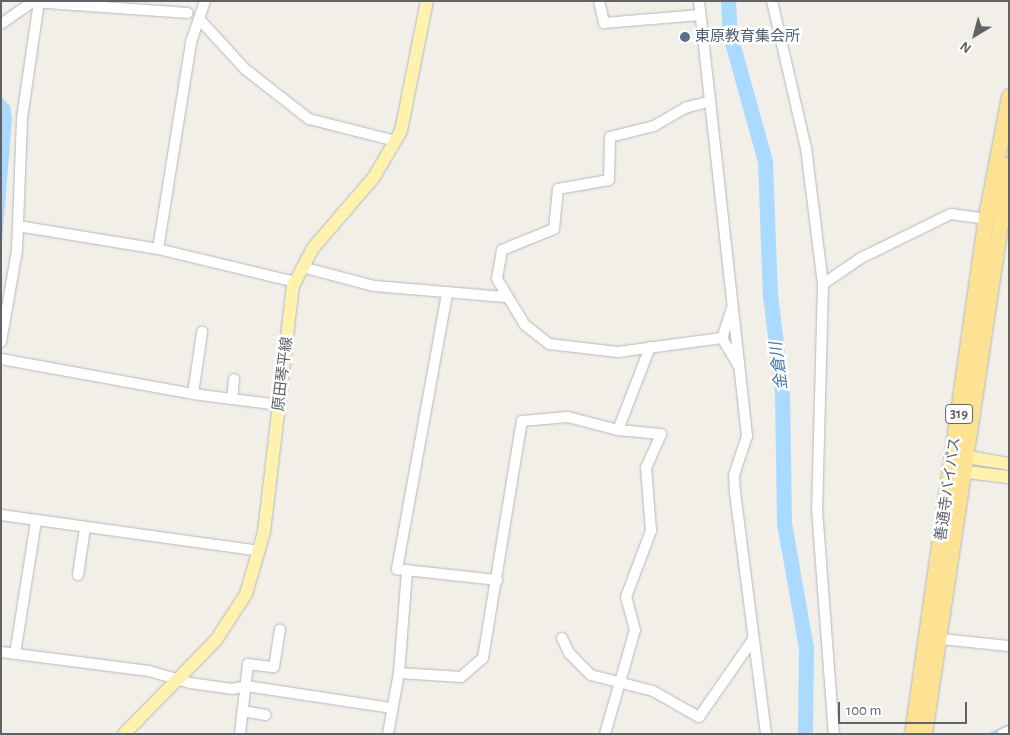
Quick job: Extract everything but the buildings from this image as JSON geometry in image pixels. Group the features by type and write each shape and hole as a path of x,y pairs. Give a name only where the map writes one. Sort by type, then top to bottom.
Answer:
{"highway":[{"name":"善通寺バイパス","path":"924,734 941,639 967,464 998,220 1009,96"},
{"name":"善通寺バイパス","path":"912,734 952,462 1009,164"}],"main road":[{"name":"原田琴平線","path":"124,734 233,618 253,577 260,551 295,282 313,248 374,177 396,140 412,89 427,2"},
{"path":"952,462 1009,464"},
{"path":"967,464 1009,477"}],"street":[{"path":"158,249 191,42 201,21 205,1"},
{"path":"599,1 604,22 700,15"},
{"path":"699,1 707,102 733,304 747,436 734,475 752,641 766,734"},
{"path":"772,1 806,148 823,284 817,509 834,734"},
{"path":"1,24 33,2 188,13"},
{"path":"1,342 17,250 22,118 39,2"},
{"path":"201,21 245,69 309,119 396,140"},
{"path":"707,102 685,108 654,126 610,137 609,180 558,189 554,229 497,256 497,278 506,297 525,325 548,344 596,353 722,338"},
{"path":"823,284 861,258 950,214 998,220"},
{"path":"24,227 158,249 295,282"},
{"path":"302,267 374,286 447,294 506,297"},
{"path":"447,294 397,569 497,580"},
{"path":"733,304 722,338 740,367"},
{"path":"193,394 202,363 202,332"},
{"path":"618,430 650,347"},
{"path":"1,358 193,394 279,405"},
{"path":"232,399 234,379"},
{"path":"399,673 461,677 471,673 486,648 522,421 568,417 618,430 661,434 646,468 651,532 626,597 636,625 618,680 605,734"},
{"path":"1,515 260,551"},
{"path":"15,654 36,521"},
{"path":"78,575 85,528"},
{"path":"388,734 399,673 408,571"},
{"path":"240,734 248,664 274,667 280,629"},
{"path":"562,638 569,653 591,675 618,680 653,691 699,717 752,641"},
{"path":"941,639 1009,646"},
{"path":"1,652 178,677 190,683 246,686 392,708"},
{"path":"243,711 266,715"},
{"path":"1002,734 1009,731"}],"water":[{"path":"1,97 10,106 12,120 1,254"}],"waterway":[{"name":"金倉川","path":"728,1 730,35 765,161 770,295 782,393 784,523 806,648 805,734"},
{"path":"989,734 1009,725"}],"place":[{"name":"東原教育集会所","path":"685,37"}]}
